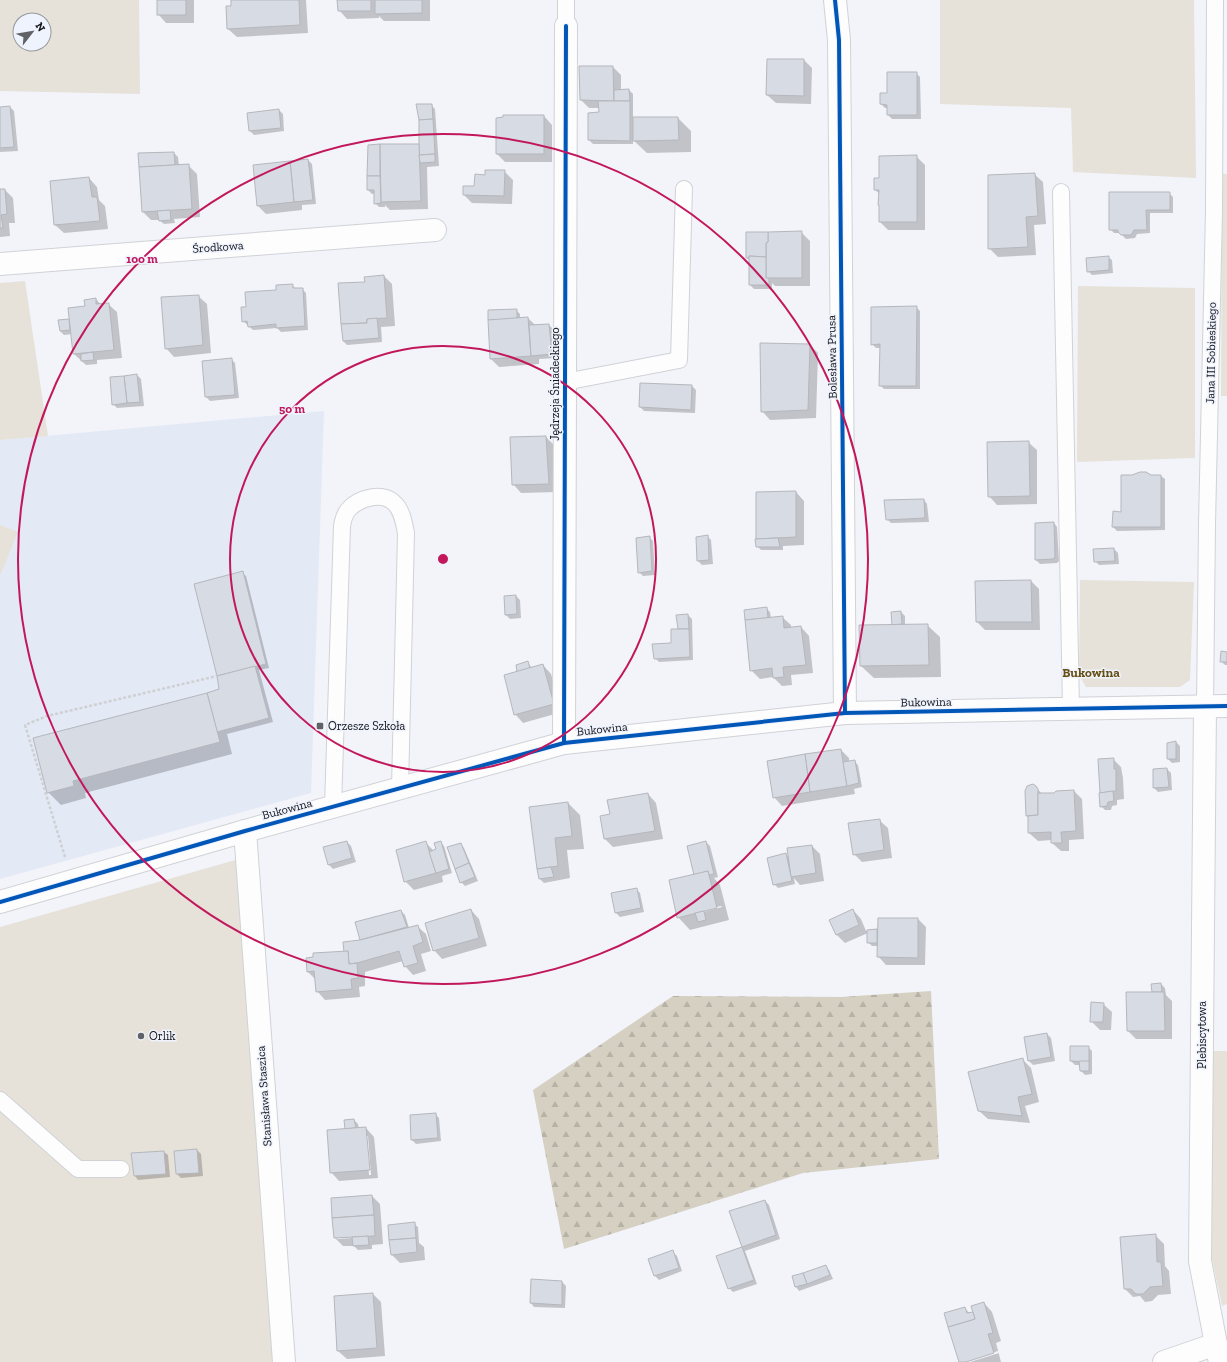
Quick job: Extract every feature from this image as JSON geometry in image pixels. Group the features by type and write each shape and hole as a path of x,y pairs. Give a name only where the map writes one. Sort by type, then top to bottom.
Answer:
{"street":[{"name":"Bolesława Prusa","path":"835,0 839,40 845,713"},
{"name":"Jędrzeja Śniadeckiego","path":"564,743 566,26"},
{"name":"Środkowa","path":"0,264 435,230"},
{"name":"Bukowina","path":"0,902 245,831 564,743 845,713 1227,706"},
{"name":"Plebiscytowa","path":"1205,707 1200,1261 1218,1353"},
{"name":"Stanisława Staszica","path":"245,831 284,1362"},
{"path":"1164,1362 1218,1353"}],"lane":[{"path":"566,0 566,26"},
{"name":"Jana III Sobieskiego","path":"1205,707 1207,524 1214,219 1215,0"},
{"path":"565,382 679,360 684,189"},
{"path":"1061,192 1071,709"},
{"path":"333,807 342,526 344,517 349,508 372,497 385,498 394,502 403,518 406,533 400,788"},
{"path":"0,1100 78,1169 121,1169"}],"path":[{"path":"66,861 25,725 47,716 217,676"}],"shaded area":[{"path":"0,0 139,0 140,94 0,91"},
{"path":"940,0 1194,0 1196,178 1073,172 1071,108 940,104"},
{"path":"1222,174 1227,174 1227,396 1221,396"},
{"path":"25,281 48,436 0,440 0,283"},
{"path":"1078,286 1195,288 1195,458 1077,462"},
{"path":"324,411 311,793 0,879 0,440"},
{"path":"0,525 18,532 0,576"},
{"path":"1080,580 1194,582 1190,680 1180,687 1086,687 1079,675"},
{"path":"246,857 284,1362 0,1362 0,927"},
{"path":"1211,1051 1227,1051 1227,1304 1222,1306 1209,1245"}],"green space":[{"path":"931,991 939,1159 803,1173 564,1249 533,1090 673,996 841,997"}],"building":[{"path":"157,0 186,0 186,15 157,15"},
{"path":"231,0 299,0 300,25 227,29 226,6 231,6"},
{"path":"337,0 371,0 371,11 338,11"},
{"path":"375,0 422,0 422,13 375,14"},
{"path":"767,59 804,59 804,96 766,95"},
{"path":"579,66 613,66 614,101 580,100"},
{"path":"887,72 917,72 917,115 887,115 887,105 880,104 880,93 887,93"},
{"path":"629,89 630,101 614,101 614,90"},
{"path":"598,101 630,101 630,141 588,140 588,113 599,112"},
{"path":"416,104 432,104 433,119 419,120"},
{"path":"10,106 14,147 0,148 0,107"},
{"path":"279,109 281,128 249,131 247,113"},
{"path":"503,115 544,115 544,154 496,154 496,118 503,117"},
{"path":"633,117 678,117 679,140 633,141"},
{"path":"433,119 435,154 419,155 419,120"},
{"path":"380,144 380,176 367,176 368,145"},
{"path":"380,144 419,144 421,201 381,202"},
{"path":"174,152 175,165 139,167 138,153"},
{"path":"435,154 435,162 420,163 419,155"},
{"path":"917,155 917,222 879,222 879,190 874,190 874,178 879,178 879,156"},
{"path":"308,159 313,200 294,202 290,161"},
{"path":"290,161 294,202 257,206 253,165"},
{"path":"189,164 192,209 142,212 139,167"},
{"path":"485,170 505,170 504,196 463,195 463,186 474,186 475,174 485,175"},
{"path":"1035,173 1038,216 1026,217 1028,247 988,249 988,175"},
{"path":"367,176 380,176 381,203 374,204 374,190 367,190"},
{"path":"89,177 92,197 97,197 100,221 54,225 50,181"},
{"path":"0,189 5,189 7,214 1,215 3,228 0,228"},
{"path":"1109,192 1170,192 1170,210 1146,210 1147,230 1134,230 1131,235 1121,235 1118,230 1109,230"},
{"path":"170,210 171,220 159,221 157,211"},
{"path":"802,231 802,278 766,278 766,243 768,242 768,232"},
{"path":"746,232 768,232 766,257 749,256 749,258 746,258"},
{"path":"749,256 766,257 766,278 769,278 769,285 749,285"},
{"path":"1109,256 1109,270 1087,272 1086,258"},
{"path":"384,275 387,318 367,319 367,323 341,324 338,283 365,282 364,277"},
{"path":"293,284 293,288 303,288 305,326 276,328 276,324 248,327 247,321 242,322 241,307 246,307 245,292 276,290 276,285"},
{"path":"199,295 203,345 165,349 161,297"},
{"path":"96,298 96,304 109,303 114,350 73,354 68,308 85,306 84,300"},
{"path":"917,306 916,386 879,386 880,344 871,345 871,307"},
{"path":"517,309 517,319 488,320 488,310"},
{"path":"528,317 531,356 490,359 488,320"},
{"path":"377,318 379,338 343,341 341,324 367,323 367,319"},
{"path":"69,319 70,330 60,331 58,320"},
{"path":"549,324 552,354 531,356 529,325"},
{"path":"760,343 810,344 808,410 761,412"},
{"path":"93,352 94,360 81,361 81,354"},
{"path":"232,358 235,395 205,397 202,361"},
{"path":"137,374 140,402 127,403 124,376"},
{"path":"124,376 127,403 112,405 110,377"},
{"path":"640,383 692,385 691,410 639,407"},
{"path":"546,436 549,484 512,485 510,437"},
{"path":"1029,441 1030,496 988,497 987,442"},
{"path":"1140,472 1146,472 1151,475 1161,475 1161,527 1112,527 1113,511 1121,512 1121,475 1132,475"},
{"path":"796,491 796,537 756,539 756,492"},
{"path":"924,499 925,518 886,520 884,500"},
{"path":"1054,522 1055,557 1053,559 1035,560 1035,523"},
{"path":"708,535 709,560 697,561 696,537"},
{"path":"650,536 652,571 638,573 636,538"},
{"path":"778,538 780,547 756,547 755,539"},
{"path":"1114,548 1115,561 1094,562 1093,549"},
{"path":"243,571 266,664 217,676 194,584"},
{"path":"1031,580 1032,622 976,622 975,581"},
{"path":"516,595 517,614 505,615 504,596"},
{"path":"767,607 768,618 745,620 744,610"},
{"path":"901,611 902,624 892,625 891,612"},
{"path":"688,614 689,629 678,629 676,615"},
{"path":"783,616 784,628 801,626 806,665 783,667 784,677 773,678 772,668 750,671 745,620"},
{"path":"928,624 929,665 860,666 859,625"},
{"path":"671,629 689,629 690,657 654,659 652,644 671,643"},
{"path":"1221,651 1227,652 1227,662 1220,662"},
{"path":"528,661 530,668 517,672 516,665"},
{"path":"543,664 554,704 514,715 504,675"},
{"path":"255,666 269,718 217,732 207,693 219,689 217,676"},
{"path":"207,693 220,742 73,781 74,786 47,793 33,738"},
{"path":"1176,741 1176,759 1167,759 1167,743"},
{"path":"841,749 847,786 810,792 805,754"},
{"path":"805,754 810,792 773,798 767,761"},
{"path":"1114,758 1114,769 1116,769 1116,791 1100,793 1098,759"},
{"path":"855,760 859,783 847,786 843,762"},
{"path":"1167,768 1169,787 1153,788 1153,769"},
{"path":"1033,784 1038,789 1038,815 1026,816 1025,791 1027,786"},
{"path":"1074,790 1076,831 1061,832 1062,843 1051,843 1051,832 1028,833 1028,816 1038,815 1038,793 1054,793 1056,791"},
{"path":"1113,791 1114,801 1108,802 1107,806 1100,807 1099,793"},
{"path":"648,793 655,831 604,839 600,816 610,814 607,800"},
{"path":"568,802 572,836 555,838 558,866 537,869 529,807"},
{"path":"880,819 884,850 853,855 848,823"},
{"path":"347,841 352,858 328,865 323,847"},
{"path":"426,841 436,873 404,882 396,850"},
{"path":"441,841 449,869 436,873 429,852 436,849 434,843"},
{"path":"706,841 714,874 709,875 708,871 694,875 687,846"},
{"path":"461,843 469,863 455,869 447,847"},
{"path":"812,845 816,873 791,877 787,848"},
{"path":"786,853 792,881 773,885 767,858"},
{"path":"469,863 475,877 460,883 455,869"},
{"path":"551,867 554,877 539,879 537,869"},
{"path":"708,871 717,908 677,918 669,880"},
{"path":"637,888 641,908 615,913 611,893"},
{"path":"471,909 479,938 433,951 425,923"},
{"path":"853,909 859,925 836,935 829,920"},
{"path":"401,910 407,927 360,940 355,922"},
{"path":"704,911 706,920 698,922 695,913"},
{"path":"878,918 918,918 918,958 877,957"},
{"path":"418,925 423,942 413,946 418,963 404,967 399,951 349,964 348,951 344,952 343,942 360,940"},
{"path":"877,929 877,943 867,943 867,930"},
{"path":"348,951 349,964 357,963 358,978 351,979 352,989 316,992 314,971 307,972 306,958 313,957 313,953"},
{"path":"1161,983 1162,992 1152,992 1151,984"},
{"path":"1126,992 1164,992 1165,1031 1127,1031"},
{"path":"1091,1002 1104,1003 1103,1022 1090,1022"},
{"path":"1047,1033 1051,1057 1028,1061 1024,1037"},
{"path":"1070,1046 1089,1046 1089,1062 1070,1061"},
{"path":"1023,1058 1032,1094 1018,1097 1022,1116 978,1111 968,1072"},
{"path":"1079,1061 1089,1061 1089,1071 1080,1071"},
{"path":"436,1113 438,1138 411,1140 410,1115"},
{"path":"354,1119 356,1128 345,1129 344,1120"},
{"path":"366,1127 370,1170 330,1173 327,1130"},
{"path":"197,1149 199,1173 176,1174 174,1151"},
{"path":"164,1151 166,1174 134,1176 131,1153"},
{"path":"372,1195 374,1215 332,1218 331,1198"},
{"path":"765,1200 776,1235 742,1247 729,1211"},
{"path":"374,1215 375,1236 334,1238 332,1218"},
{"path":"415,1222 416,1238 389,1240 388,1225"},
{"path":"1156,1234 1157,1262 1161,1262 1163,1286 1150,1287 1143,1294 1136,1294 1131,1289 1124,1289 1120,1237"},
{"path":"368,1236 369,1245 353,1246 352,1237"},
{"path":"416,1238 417,1252 391,1255 389,1240"},
{"path":"742,1247 754,1280 728,1289 716,1256"},
{"path":"673,1250 679,1268 654,1276 648,1259"},
{"path":"826,1265 830,1275 807,1284 803,1273"},
{"path":"803,1273 807,1284 795,1287 792,1276"},
{"path":"531,1279 562,1281 562,1305 530,1303"},
{"path":"373,1293 377,1348 337,1351 334,1296"},
{"path":"984,1302 993,1333 988,1334 994,1353 966,1362 959,1362 948,1327 975,1319 971,1306"},
{"path":"965,1307 967,1313 973,1312 975,1319 948,1327 944,1313"}],"cycle path":[{"path":"835,0 839,40 845,713"},
{"path":"564,743 566,26"},
{"path":"0,902 245,831 564,743 845,713 1227,706"}],"place":[{"name":"Orzesze Szkoła","path":"320,726"},
{"name":"Orlik","path":"141,1036"}],"district":[{"name":"Bukowina","path":"1091,672"}]}
